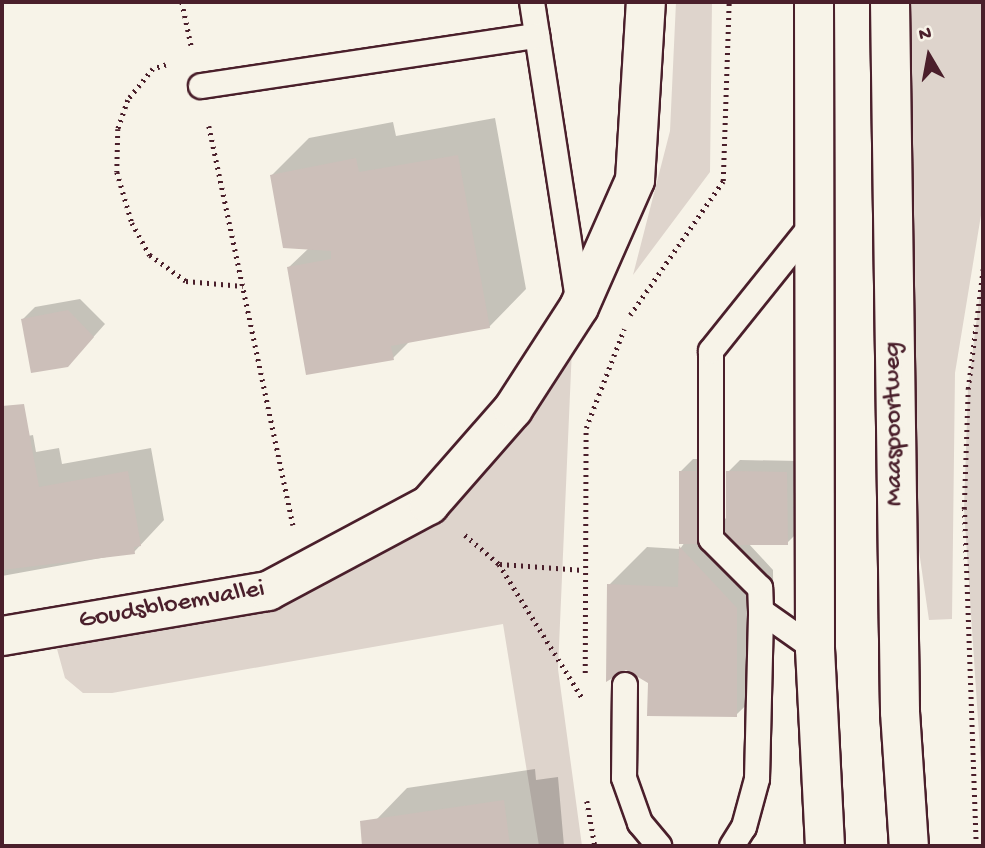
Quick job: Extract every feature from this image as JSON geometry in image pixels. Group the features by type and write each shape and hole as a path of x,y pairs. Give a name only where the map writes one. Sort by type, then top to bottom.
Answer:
{"main road":[{"name":"Goudsbloemvallei","path":"2,636 268,591 303,576 429,505 513,409 579,307 635,180 646,2"},
{"path":"814,2 817,219 815,649 825,846"},
{"name":"Maaspoortweg","path":"890,2 900,712 909,846"}],"lane":[{"path":"532,2 579,307"},
{"path":"201,86 537,36"},
{"path":"732,846 744,828 757,779 761,611 760,588 711,539 711,351 817,219"},
{"path":"761,611 815,649"},
{"path":"625,685 624,778 640,823 659,846"}],"path":[{"path":"182,2 194,55 184,59"},
{"path":"429,505 499,564 585,702 583,570 586,428 629,316 723,181 729,2"},
{"path":"173,62 153,69 128,100 118,129 117,172 132,223 150,255 186,281 243,286"},
{"path":"201,86 303,576"},
{"path":"976,846 964,509 968,389 983,268"},
{"path":"499,564 583,570"},
{"path":"587,796 595,846"}],"shaded area":[{"path":"676,2 712,2 710,172 633,275 670,131"},
{"path":"906,2 983,2 983,203 955,373 952,619 929,620 908,475"},
{"path":"983,268 983,795 964,509 968,389"},
{"path":"572,348 558,669 582,846 539,846 503,624 112,693 83,693 65,678 57,649 285,600 343,573 414,525"}],"building":[{"path":"458,155 490,328 391,346 394,360 306,375 287,267 331,259 331,251 283,248 270,175 356,158 359,172"},
{"path":"68,310 94,337 68,367 31,373 21,319"},
{"path":"24,404 39,487 128,471 141,546 134,547 135,554 2,570 2,406"},
{"path":"679,471 696,471 697,544 679,544"},
{"path":"726,471 787,472 788,545 738,545 726,533"},
{"path":"679,546 737,608 737,717 647,716 648,683 626,670 606,682 607,584 678,587"},
{"path":"504,800 510,846 362,846 360,821"}]}
